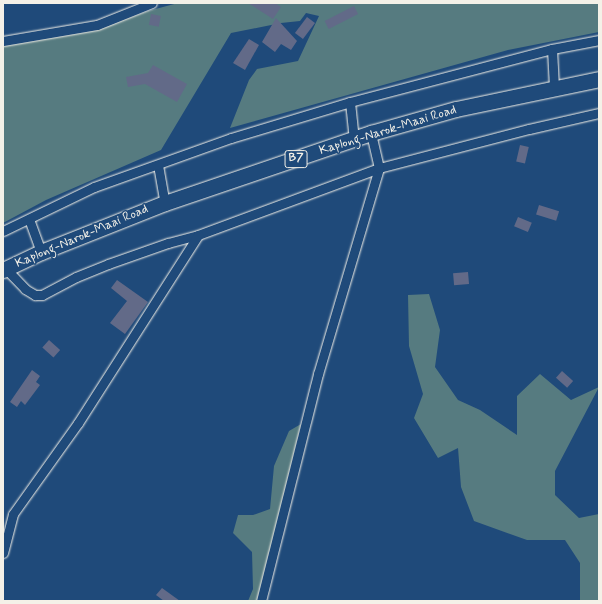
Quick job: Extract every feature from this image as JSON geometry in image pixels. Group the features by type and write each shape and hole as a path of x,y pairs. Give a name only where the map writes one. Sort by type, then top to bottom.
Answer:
{"highway":[{"name":"Kaplong-Narok-Maai Road","path":"4,270 41,252 165,203 371,134 456,109 599,79"}],"street":[{"path":"3,41 97,25 152,3"},
{"path":"3,231 94,187 231,138 350,102 552,49 599,40"},
{"path":"552,49 554,88"},
{"path":"350,102 354,140"},
{"path":"4,270 25,289 35,295 42,295 76,277 108,264 168,243 198,235 379,168 507,134 599,113"},
{"path":"262,601 318,374 379,168 371,134"},
{"path":"158,165 165,203"},
{"path":"29,219 41,252"},
{"path":"3,554 13,514 78,422 198,235"}],"green space":[{"path":"178,3 599,3 599,32 508,50 230,128 249,80 257,69 298,61 319,16 306,13 300,21 281,23 231,33 161,150 46,200 3,223 3,46 96,30 148,11"},
{"path":"429,294 440,330 435,367 458,400 480,410 517,435 517,396 540,374 571,400 599,387 555,471 555,495 579,518 599,514 599,601 580,601 580,563 565,540 527,540 474,521 461,487 458,448 438,458 414,418 423,394 409,346 408,295"},
{"path":"301,424 258,601 248,601 253,589 252,552 233,533 238,515 253,515 270,509 274,466 289,431"}],"building":[{"path":"248,3 275,3 281,7 273,19"},
{"path":"354,6 358,14 329,29 325,21"},
{"path":"151,14 161,16 159,27 149,25"},
{"path":"307,17 315,23 303,39 295,33"},
{"path":"276,18 297,41 291,50 281,44 275,52 262,42"},
{"path":"249,39 259,45 245,70 233,63"},
{"path":"153,65 187,84 177,102 145,84 128,87 126,77 148,73"},
{"path":"520,145 529,147 525,164 516,162"},
{"path":"539,205 559,211 556,221 536,215"},
{"path":"518,217 532,223 528,232 514,226"},
{"path":"468,272 469,284 454,285 453,273"},
{"path":"117,280 148,302 125,334 110,323 127,301 111,288"},
{"path":"49,340 60,350 53,357 42,347"},
{"path":"32,370 40,376 36,382 40,385 25,405 21,401 17,407 10,402"},
{"path":"562,371 573,381 567,388 556,378"},
{"path":"162,588 180,601 164,601 156,595"}]}
